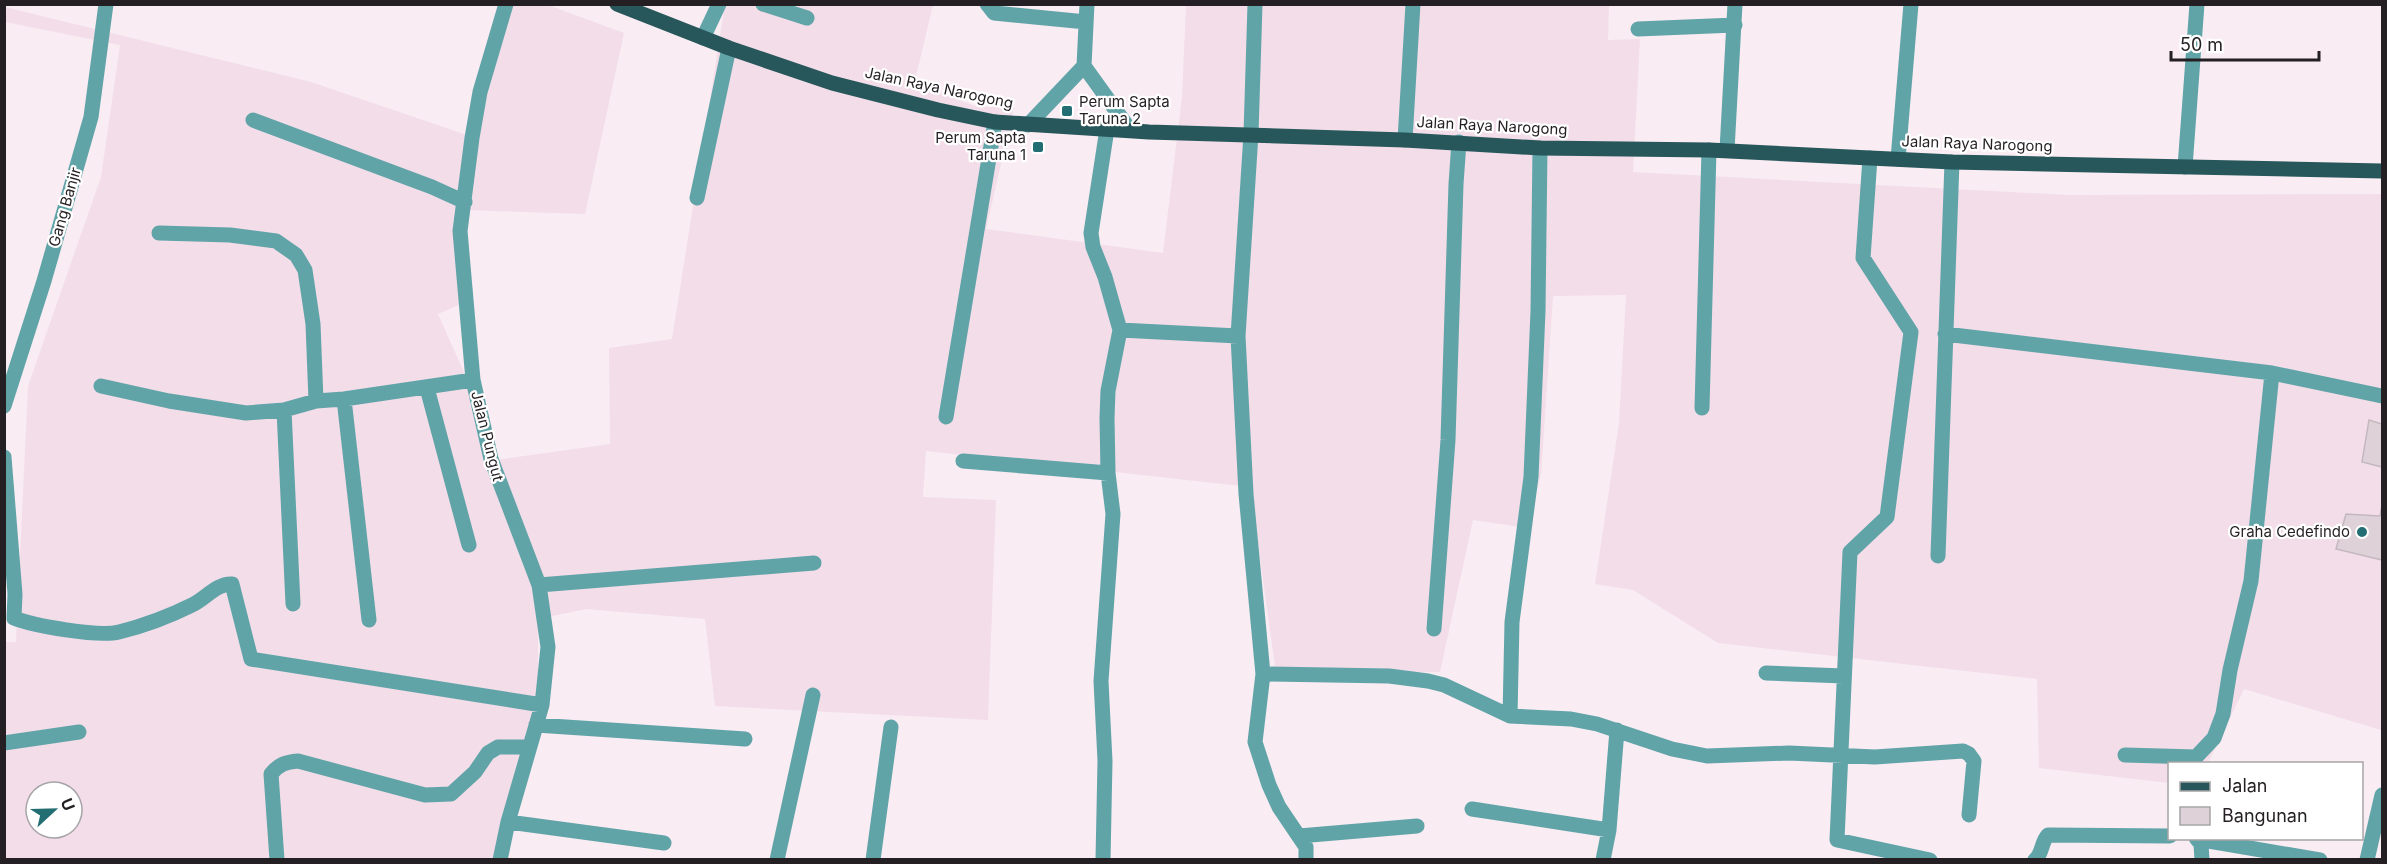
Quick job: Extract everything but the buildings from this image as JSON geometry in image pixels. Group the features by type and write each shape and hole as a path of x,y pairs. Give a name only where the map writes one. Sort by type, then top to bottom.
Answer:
{"main road":[{"name":"Jalan Raya Narogong","path":"618,4 729,48 832,83 995,122 1130,130 1459,142 1540,148 1727,150 1952,162 2382,171"}],"street":[{"name":"Gang Banjir","path":"4,406 44,281 91,117 105,4"},
{"name":"Jalan Pungut","path":"500,860 508,822 542,705 548,647 539,585 491,459 473,380 460,231 480,92 506,4"},
{"path":"703,38 719,4"},
{"path":"763,4 807,18"},
{"path":"987,4 994,13 1086,22"},
{"path":"1088,4 1084,66 1130,130"},
{"path":"1255,4 1251,134 1238,336 1246,494 1263,674 1256,732 1257,752 1279,807 1306,847 1306,860"},
{"path":"1405,140 1413,4"},
{"path":"1727,150 1735,4"},
{"path":"1898,159 1911,4"},
{"path":"2186,167 2197,4"},
{"path":"1638,29 1735,25"},
{"path":"697,198 729,48"},
{"path":"1028,125 1084,66"},
{"path":"253,120 432,187 465,202"},
{"path":"946,417 995,122"},
{"path":"1103,860 1105,761 1101,681 1113,514 1108,473 1108,391 1120,330 1105,277 1093,247 1091,233 1107,129"},
{"path":"1434,630 1448,440 1459,142"},
{"path":"1510,716 1512,622 1531,477 1540,148"},
{"path":"1702,408 1709,150"},
{"path":"1870,158 1863,258 1911,332 1887,518 1850,552 1837,840 1904,857 1930,860"},
{"path":"1938,556 1952,162"},
{"path":"159,233 230,235 276,241 296,255 305,270 313,324 316,401"},
{"path":"1120,330 1238,336"},
{"path":"1945,334 2272,373 2382,396"},
{"path":"2125,755 2196,757 2214,738 2223,714 2230,670 2252,581 2272,373"},
{"path":"101,387 246,413 284,410 316,401 427,388 473,380"},
{"path":"427,388 469,545"},
{"path":"344,399 369,620"},
{"path":"284,410 293,604"},
{"path":"4,457 15,594 14,618 40,626 117,633 194,604 210,593 232,584 251,658 542,705"},
{"path":"963,461 1108,473"},
{"path":"539,585 814,563"},
{"path":"1766,673 1845,676"},
{"path":"1263,674 1409,677 1444,685 1510,716 1571,718 1617,730 1672,749 1707,756 1789,753 1875,757 1966,752 1974,761 1969,815"},
{"path":"777,860 813,694"},
{"path":"536,725 745,739"},
{"path":"873,860 891,727"},
{"path":"1604,860 1617,730"},
{"path":"4,743 79,732"},
{"path":"278,860 271,774 277,766 286,762 298,761 425,795 451,794 475,772 488,753 498,747 529,747"},
{"path":"2367,860 2382,795"},
{"path":"1472,809 1608,830"},
{"path":"508,822 664,843"},
{"path":"1299,836 1417,826"},
{"path":"2035,860 2041,855 2048,835 2168,836"},
{"path":"2198,840 2201,844 2202,860"},
{"path":"2203,840 2320,860"}],"shaded area":[{"path":"501,5 548,5 624,33 585,214 464,210 468,301 438,314 475,397 489,461 610,444 609,348 672,339 725,5 933,5 914,84 978,107 1014,107 986,229 1163,253 1182,97 1186,5 1609,5 1608,40 1640,39 1633,172 2069,195 2382,194 2381,730 2244,689 2208,762 2168,762 2168,783 2039,768 2037,679 1718,643 1633,590 1595,584 1619,423 1626,295 1553,296 1541,474 1528,528 1473,520 1440,672 1276,673 1250,487 926,451 923,497 996,500 988,720 715,706 705,619 586,609 538,619 538,693 497,859 5,860 4,642 16,642 28,386 101,177 120,45 5,22 5,7 311,82 467,135"}],"place":[{"name":"Perum Sapta Taruna 2","path":"1067,111"},
{"name":"Perum Sapta Taruna 1","path":"1038,147"},
{"name":"Graha Cedefindo","path":"2362,532"}]}
